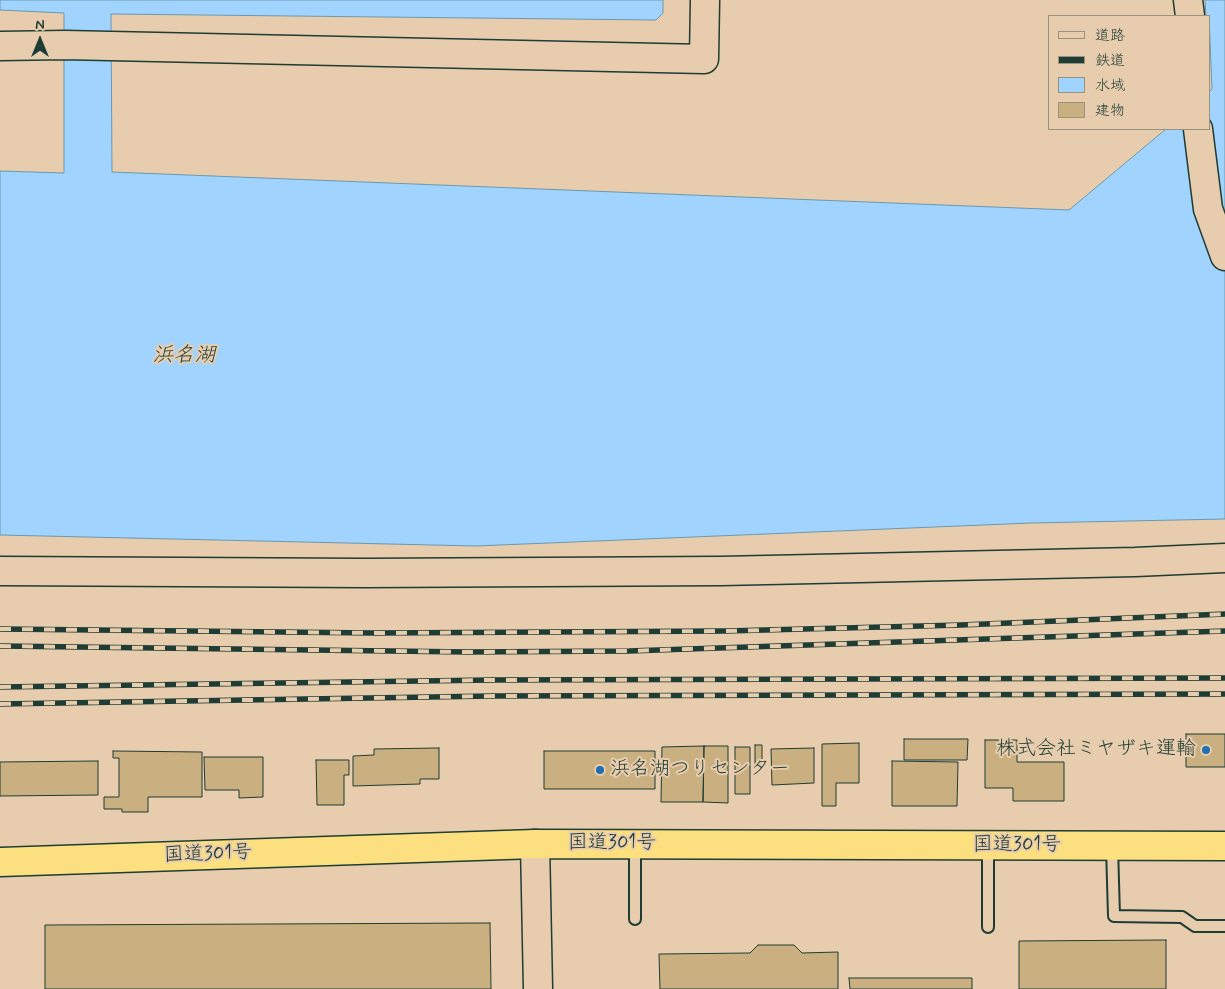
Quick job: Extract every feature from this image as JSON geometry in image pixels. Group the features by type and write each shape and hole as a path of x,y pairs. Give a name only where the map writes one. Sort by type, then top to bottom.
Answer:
{"highway":[{"name":"国道301号","path":"0,862 535,844 1225,846"}],"street":[{"path":"0,46 65,45 704,59 705,0"},
{"path":"1188,0 1190,15"},
{"path":"1198,130 1208,208 1225,256"},
{"path":"0,571 365,573 711,571 1135,562 1225,558"},
{"path":"535,844 538,989"}],"lane":[{"path":"635,844 635,919"},
{"path":"988,846 988,927"},
{"path":"1112,846 1114,916 1182,917 1195,926 1225,926"}],"water":[{"name":"浜名湖","path":"0,0 663,0 663,13 656,20 111,14 112,172 1069,210 1165,130 1210,130 1210,91 1212,89 1210,15 1206,15 1205,0 1225,0 1225,519 1031,523 476,546 0,535 0,171 64,173 64,13 0,10"}],"building":[{"name":"株式会社ミヤザキ運輸","path":"1186,734 1225,734 1225,767 1186,767"},
{"path":"904,739 968,739 967,760 904,760"},
{"path":"985,740 1017,740 1017,762 1064,762 1064,801 1013,801 1013,788 985,788"},
{"path":"859,743 859,783 836,783 836,806 822,806 822,744"},
{"path":"755,745 762,745 762,766 755,766"},
{"path":"704,746 728,746 728,803 703,802"},
{"path":"704,746 703,802 661,802 662,747"},
{"path":"735,747 750,747 750,794 735,794"},
{"path":"439,748 439,779 420,779 420,784 353,786 353,756 374,755 374,749"},
{"path":"814,748 814,783 772,785 771,749"},
{"path":"113,751 202,752 202,797 148,797 148,812 122,812 122,809 104,809 104,797 119,797 119,758 113,758"},
{"name":"浜名湖つりセンター","path":"544,751 655,751 655,789 544,789"},
{"path":"204,757 263,757 263,797 239,798 239,790 205,790"},
{"path":"316,760 349,760 349,775 344,775 344,805 317,805"},
{"path":"98,761 98,795 0,796 0,762"},
{"path":"892,761 958,762 957,806 892,806"},
{"path":"490,923 491,989 45,989 45,925"},
{"path":"1166,940 1166,989 1019,989 1019,941"},
{"path":"758,945 794,945 802,953 838,952 838,989 660,989 659,954 750,953"},
{"path":"849,978 972,978 972,989 850,989"}],"railway":[{"path":"0,629 375,633 726,631 961,625 1225,614"},
{"path":"0,646 468,652 629,651 1225,631"},
{"path":"0,687 491,680 1225,678"},
{"path":"0,704 492,696 1225,694"}],"place":[{"name":"株式会社ミヤザキ運輸","path":"1206,750"},
{"name":"浜名湖つりセンター","path":"600,770"}]}
